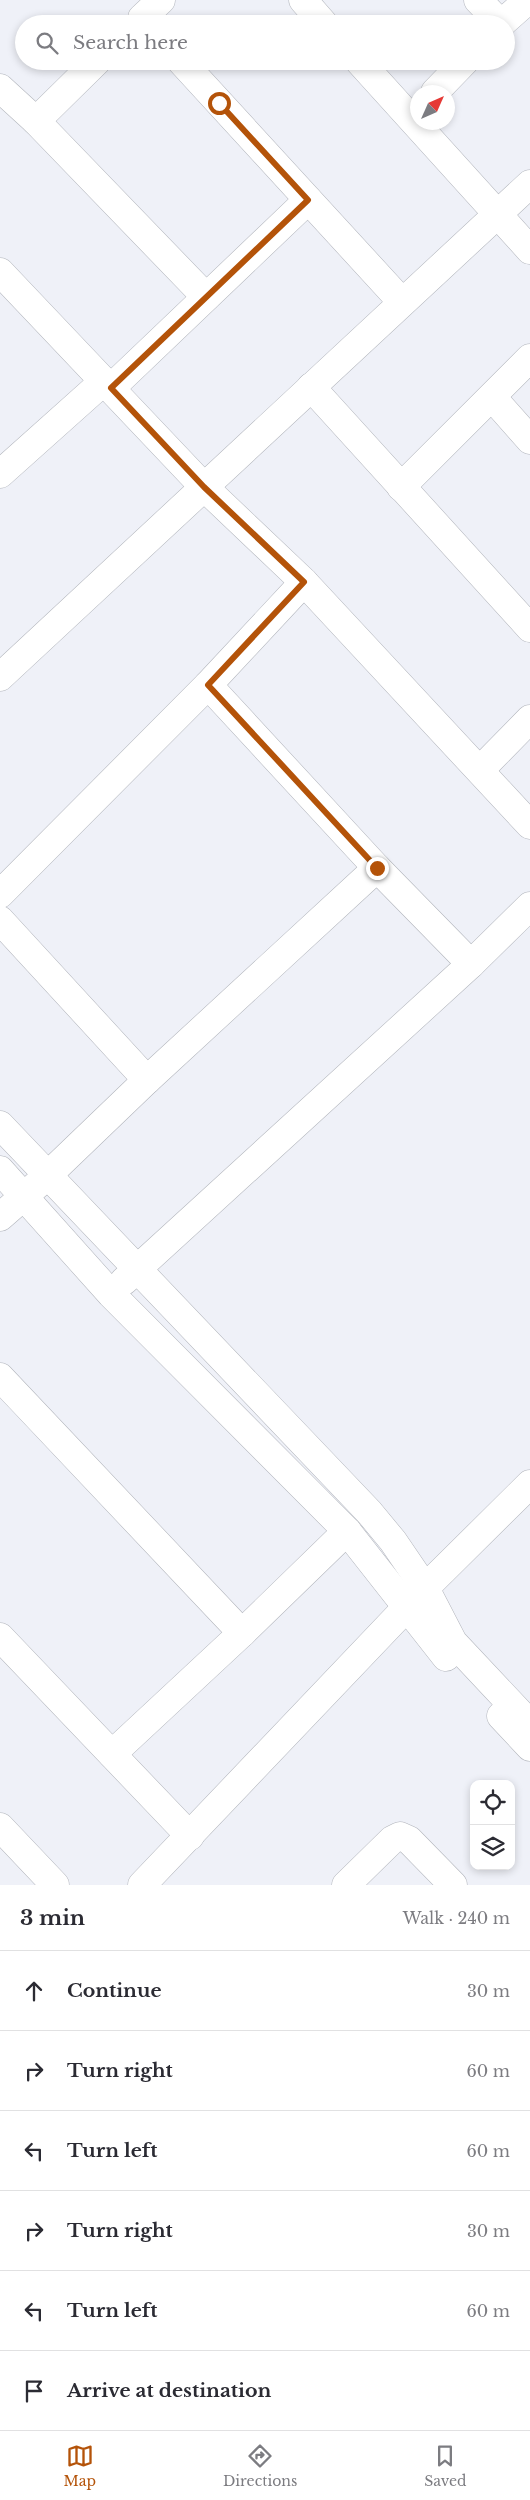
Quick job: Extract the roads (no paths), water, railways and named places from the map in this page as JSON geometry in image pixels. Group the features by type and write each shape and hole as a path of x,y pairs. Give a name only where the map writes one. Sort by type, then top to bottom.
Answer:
{"street":[{"path":"302,0 316,15"},
{"path":"478,0 492,15"},
{"path":"511,15 528,0"},
{"path":"36,121 89,70"},
{"path":"189,70 402,302"},
{"path":"368,70 410,110"},
{"path":"442,85 456,70"},
{"path":"0,88 36,121 206,297"},
{"path":"427,130 496,215 530,250"},
{"path":"0,677 530,184"},
{"path":"0,474 108,384 206,297 308,200"},
{"path":"0,272 204,487 304,582 530,825"},
{"path":"401,487 530,358"},
{"path":"311,387 530,628"},
{"path":"492,397 530,440"},
{"path":"0,894 208,685 304,582"},
{"path":"208,685 377,868 471,964"},
{"path":"480,770 530,719"},
{"path":"0,1217 47,1176 147,1080 377,868"},
{"path":"111,1294 471,964 530,906"},
{"path":"0,920 147,1080"},
{"path":"0,1125 136,1270 369,1512 393,1541 417,1598 453,1666 530,1747"},
{"path":"0,1170 111,1294 346,1531 417,1598 453,1642 530,1724"},
{"path":"0,1378 242,1633"},
{"path":"142,1885 417,1598 530,1484"},
{"path":"112,1754 242,1633 346,1531"},
{"path":"0,1637 190,1836"},
{"path":"346,1885 392,1840 400,1836 410,1840 453,1885"},
{"path":"4,1840 55,1885"}]}
